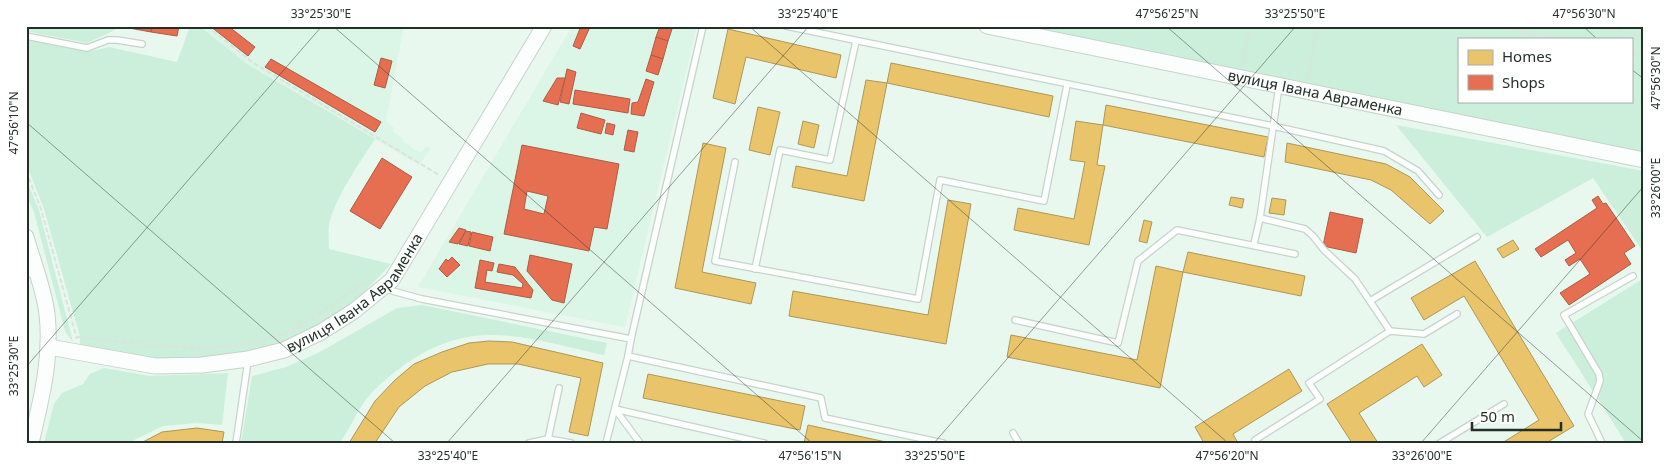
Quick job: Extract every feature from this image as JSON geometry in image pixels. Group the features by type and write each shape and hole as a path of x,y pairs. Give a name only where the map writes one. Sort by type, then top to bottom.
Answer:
{"street":[{"name":"вулиця Івана Авраменка","path":"49,347 76,344 156,366 202,365 248,359 284,350 321,332 392,280 544,26"},
{"name":"вулиця Івана Авраменка","path":"987,26 1306,89 1644,160"},
{"path":"26,237 32,274 46,313 49,347 46,383 30,443"}],"lane":[{"path":"606,443 628,356 703,26"},
{"path":"786,26 1272,126 1384,151 1418,171 1439,194"},
{"path":"26,36 87,48 117,40 142,44"},
{"path":"755,269 780,150 830,160 856,41"},
{"path":"1254,244 1260,218 1272,126 1280,84"},
{"path":"735,162 715,261 918,299 940,180 1044,200 1067,85"},
{"path":"1260,218 1309,232 1324,250 1355,279 1390,331"},
{"path":"1015,320 1118,343 1138,261 1177,230 1254,244 1295,254"},
{"path":"1370,301 1477,237"},
{"path":"1602,443 1588,414 1600,381 1599,374 1564,315 1633,276"},
{"path":"383,288 422,299 631,339"},
{"path":"1257,443 1255,440 1320,399 1309,383 1390,331 1424,334 1457,314"},
{"path":"628,356 821,398 825,418 943,443"},
{"path":"236,443 248,359"},
{"path":"548,439 560,388"},
{"path":"1440,443 1504,404"},
{"path":"615,409 640,443"},
{"path":"615,409 764,443"},
{"path":"1013,433 1019,443"},
{"path":"529,443 548,439 570,443"}],"path":[{"path":"207,26 252,62 451,183"},
{"path":"1240,76 1250,26"},
{"path":"1306,89 1318,26"},
{"path":"1497,26 1555,38"},
{"path":"1596,26 1644,36"},
{"path":"26,171 41,209 76,344 211,347 258,342 280,335 300,325 360,285 368,284"}],"shaded area":[{"path":"26,26 116,26 115,30 87,43 26,31"},
{"path":"190,26 199,26 250,66 375,139 348,181 336,204 329,225 329,249 391,264 347,310 316,330 246,356 157,363 80,347 80,337 44,209 26,163 26,40 87,52 109,47 177,62"},
{"path":"199,26 404,26 386,121 394,128 392,131 404,139 403,142 421,153 427,146 431,149 419,165 250,66"},
{"path":"572,26 697,26 625,327 418,287"},
{"path":"1009,26 1644,26 1644,153"},
{"path":"1396,125 1644,171 1644,253 1593,178 1487,237"},
{"path":"26,179 39,210 73,342 65,331 34,212 26,194"},
{"path":"1644,278 1644,438 1636,443 1626,443 1556,333"},
{"path":"422,305 607,343 604,355 526,338 502,335 454,340 430,350 404,365 383,382 365,401 339,443 241,443 252,376 286,367 318,353 397,308"},
{"path":"104,368 150,376 228,373 222,425 196,423 163,426 128,443 44,443 54,404 62,393 83,384 90,374"}],"building: Homes":[{"path":"728,29 841,55 836,78 746,57 735,104 713,98"},
{"path":"891,63 1053,96 1049,117 887,83"},
{"path":"866,80 887,83 864,201 792,187 796,166 847,176"},
{"path":"1106,105 1268,137 1264,157 1103,125"},
{"path":"758,107 780,112 770,155 749,150"},
{"path":"803,121 819,125 814,148 798,144"},
{"path":"1076,121 1103,125 1097,165 1105,166 1089,245 1014,230 1018,208 1074,219 1085,162 1070,160"},
{"path":"703,143 726,148 702,272 756,283 751,304 675,288"},
{"path":"1287,143 1386,164 1410,177 1444,211 1430,224 1391,190 1371,180 1285,162"},
{"path":"1231,197 1244,199 1242,208 1229,205"},
{"path":"1272,198 1286,200 1284,215 1269,213"},
{"path":"948,200 971,204 946,344 789,316 793,291 928,315"},
{"path":"1144,220 1152,222 1147,243 1139,241"},
{"path":"1513,240 1519,249 1503,258 1497,249"},
{"path":"1188,252 1305,276 1301,296 1183,272"},
{"path":"1475,261 1574,426 1546,443 1502,443 1539,420 1464,296 1424,320 1411,298"},
{"path":"1156,266 1183,272 1160,388 1007,357 1011,335 1137,360"},
{"path":"489,341 512,342 603,363 588,436 569,432 581,378 518,364 488,364 452,372 425,386 399,407 375,443 349,443 375,401 414,364 469,343"},
{"path":"1422,344 1442,375 1424,387 1417,376 1359,413 1378,443 1352,443 1327,404"},
{"path":"1289,369 1302,391 1233,434 1238,443 1204,443 1195,427"},
{"path":"648,374 805,406 800,430 643,398"},
{"path":"808,425 872,439 891,443 804,443"},
{"path":"197,428 224,432 222,443 141,443 162,432"}],"building: Shops":[{"path":"118,26 152,26 151,32"},
{"path":"152,26 179,26 177,36 151,32"},
{"path":"210,26 228,26 255,47 248,56"},
{"path":"581,26 590,27 580,49 573,46"},
{"path":"660,26 673,26 668,41 656,37"},
{"path":"656,37 668,41 663,59 651,55"},
{"path":"651,55 663,59 658,75 646,71"},
{"path":"381,58 392,61 385,88 374,85"},
{"path":"271,59 381,122 375,132 265,67"},
{"path":"567,69 576,72 569,104 560,102"},
{"path":"557,78 565,78 558,105 543,101"},
{"path":"646,79 654,82 644,116 631,114 632,103 638,102"},
{"path":"575,90 630,99 628,113 573,104"},
{"path":"581,113 605,120 601,134 577,128"},
{"path":"607,123 615,125 613,135 605,133"},
{"path":"628,130 638,132 634,152 624,150"},
{"path":"522,145 619,164 607,229 594,227 589,251 504,234","holes":["527,191 548,196 544,214 524,209"]},
{"path":"382,158 412,177 380,229 350,211"},
{"path":"1598,196 1603,204 1606,203 1635,246 1624,253 1631,264 1569,305 1560,293 1590,274 1580,259 1569,266 1565,260 1576,253 1568,240 1541,257 1535,249 1597,208 1592,200"},
{"path":"1330,212 1363,219 1356,253 1323,246"},
{"path":"459,228 466,230 458,244 449,242"},
{"path":"466,231 471,232 468,246 459,244"},
{"path":"472,232 493,237 490,251 469,246"},
{"path":"530,255 572,264 564,303 552,300 527,271"},
{"path":"452,257 460,265 447,277 439,269 446,259 448,261"},
{"path":"480,260 494,263 492,271 487,270 485,282 522,288 523,284 513,275 497,272 499,264 515,267 533,290 531,298 475,288"}]}
